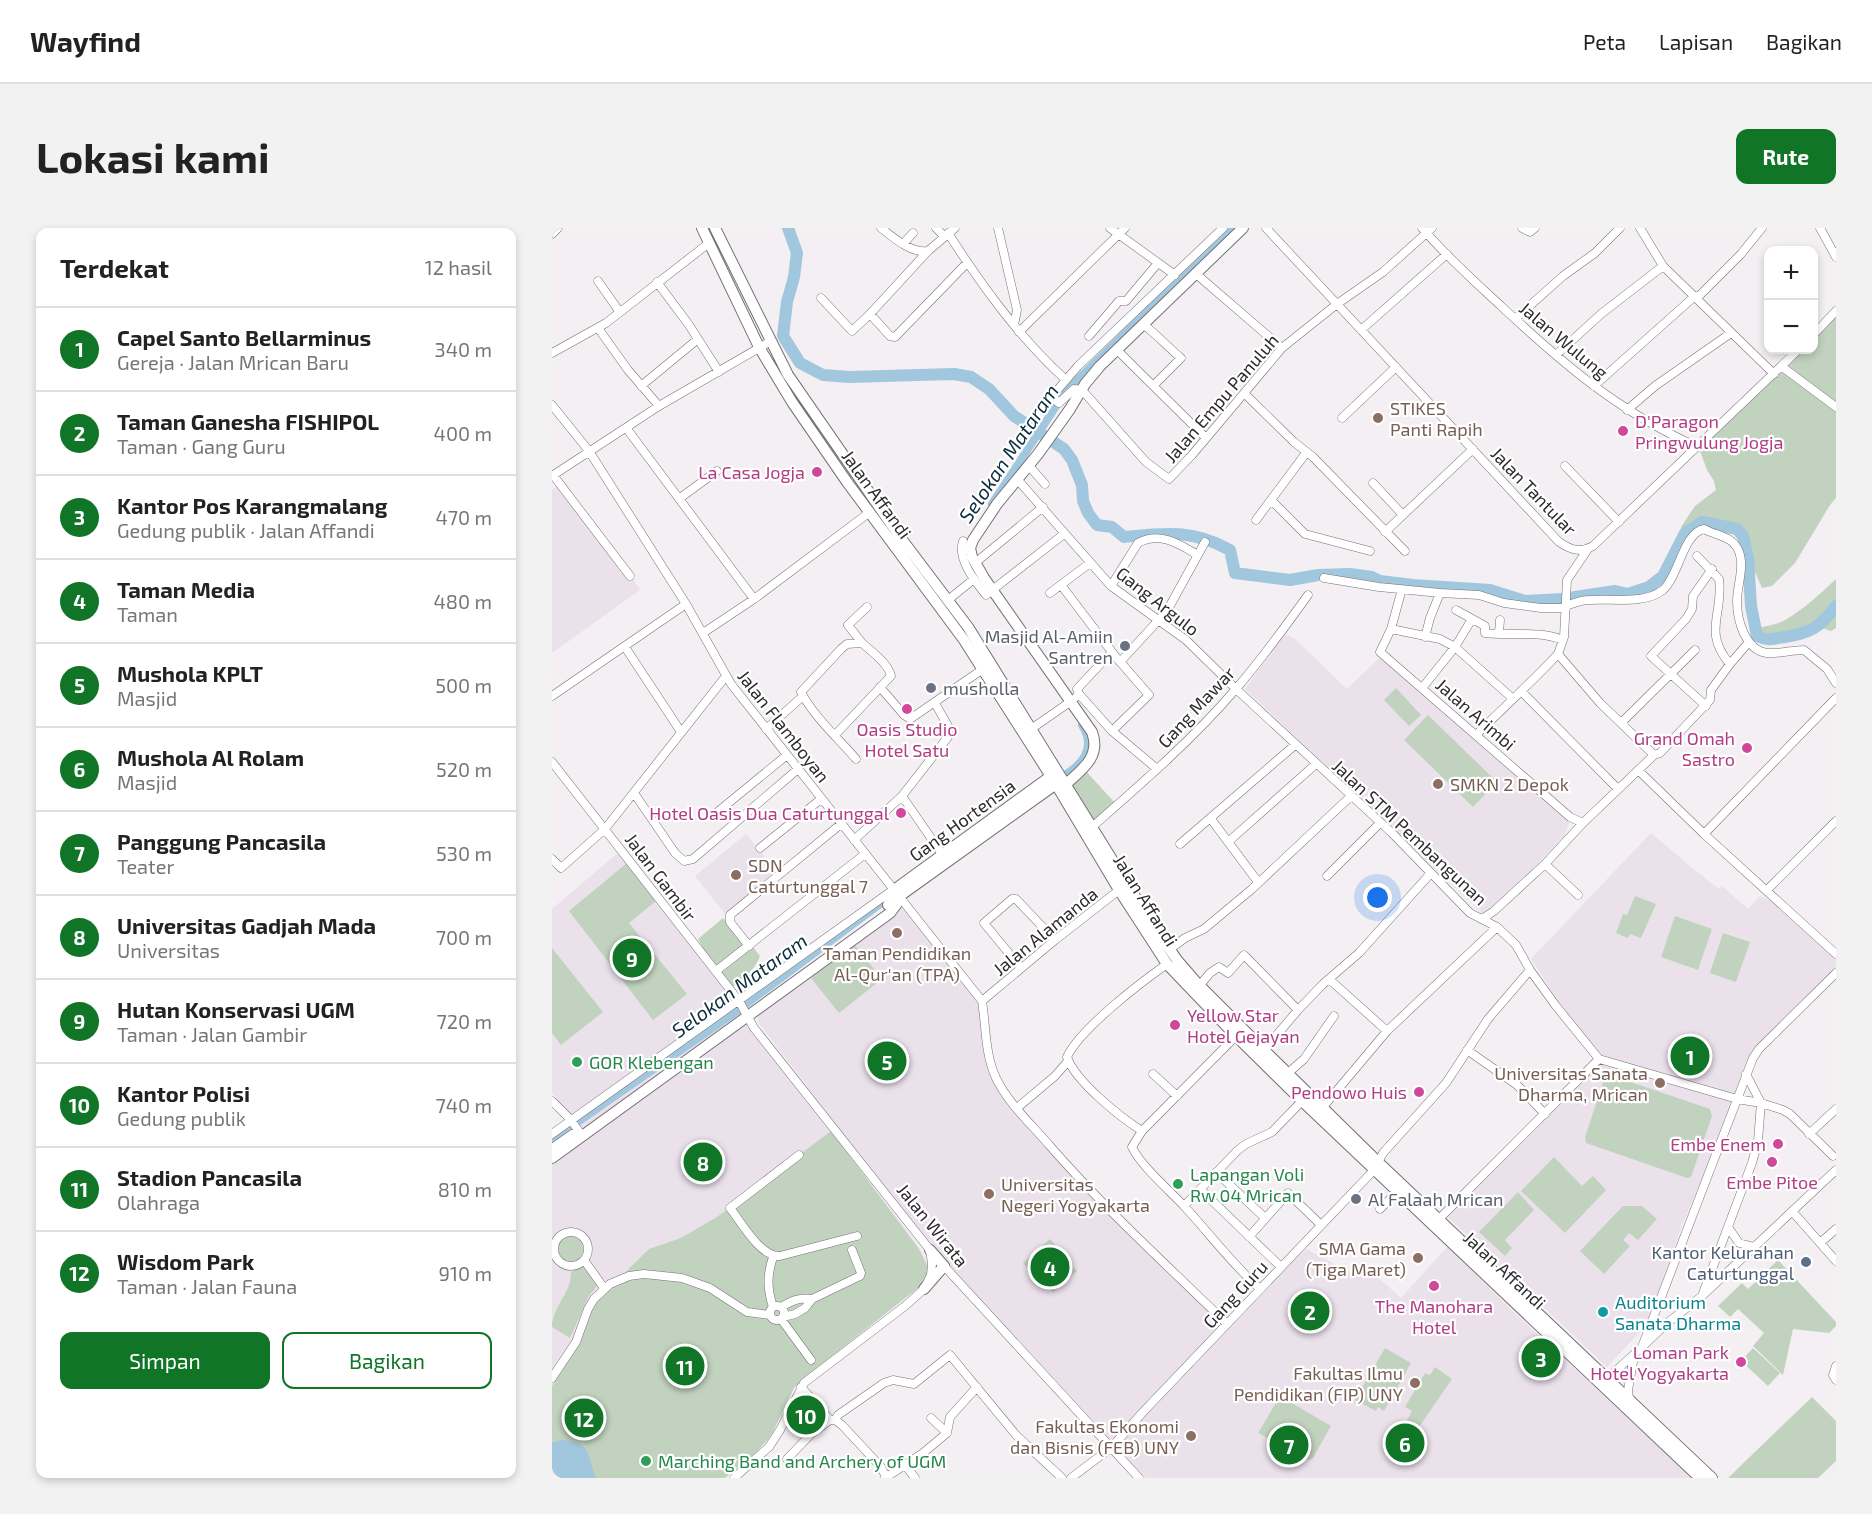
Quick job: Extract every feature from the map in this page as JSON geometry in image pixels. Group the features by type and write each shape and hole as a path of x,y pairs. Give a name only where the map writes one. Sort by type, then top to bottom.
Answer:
{"main road":[{"name":"Jalan Affandi","path":"702,228 759,347 792,402 870,512 944,603 968,627 1031,729 1167,964 1195,985 1323,1107 1397,1192 1436,1222"},
{"name":"Jalan Affandi","path":"715,228 788,375 900,537 944,603 983,669 1092,827 1123,887 1195,985 1236,1036 1302,1101 1376,1166 1547,1326 1700,1478"},
{"path":"1059,779 1084,769 1095,747 1092,732 1068,703 991,592 971,553 972,540 1038,454 1100,366 1243,228"},
{"name":"Gang Hortensia","path":"895,893 942,854 1059,779"},
{"name":"Gang Hortensia","path":"895,893 1059,779"},
{"path":"552,1158 576,1127 585,1125 743,1007 890,913 896,906 895,893"},
{"name":"Jalan Wirata","path":"930,1250 944,1266"},
{"path":"924,1289 944,1266"},
{"name":"Jalan Affandi","path":"1547,1326 1608,1378 1712,1478"}],"street":[{"path":"552,234 558,228"},
{"path":"881,228 903,244 920,252 928,251"},
{"path":"936,228 946,235 1017,329 1042,358 1065,379"},
{"path":"822,298 852,331 870,315 928,251 955,228"},
{"path":"998,228 1017,310 1017,329"},
{"path":"1110,228 1175,275"},
{"path":"1017,329 1125,228"},
{"path":"1082,390 1074,389 1058,402 1054,394 1065,379 1223,228"},
{"name":"Jalan Tantular","path":"1266,228 1559,542 1575,550 1588,549 1619,522 1794,354"},
{"path":"1522,228 1530,232 1535,228"},
{"path":"1515,319 1563,276 1595,253 1620,228"},
{"path":"1640,228 1663,266 1774,374"},
{"path":"1594,386 1696,297 1741,254 1762,228"},
{"path":"1820,228 1836,257"},
{"name":"Jalan Empu Panuluh","path":"1082,390 1146,462 1169,479 1282,348 1337,304 1383,272 1427,230"},
{"name":"Jalan Wulung","path":"1427,230 1447,254 1515,319 1594,386 1627,410 1664,432 1698,447"},
{"path":"903,244 913,233"},
{"path":"552,353 598,328 709,243"},
{"path":"1361,330 1447,254"},
{"path":"870,315 890,336 895,337 967,263"},
{"path":"1089,336 1108,311 1119,301 1126,302 1158,263"},
{"path":"1556,355 1601,314 1663,266"},
{"path":"1195,273 1282,348"},
{"path":"598,281 619,311"},
{"path":"657,282 719,372"},
{"path":"1818,330 1836,311"},
{"path":"1143,324 1181,358 1154,385"},
{"path":"598,328 641,386 659,406"},
{"path":"1627,410 1655,386 1731,333"},
{"path":"641,386 698,339"},
{"path":"630,576 552,475 627,429 659,406 771,341"},
{"path":"1117,350 1206,438"},
{"path":"1781,366 1836,406"},
{"path":"1341,418 1396,367"},
{"path":"1244,393 1405,551"},
{"name":"Jalan Flamboyan","path":"553,408 589,451 686,604 726,676 765,729 982,1001"},
{"path":"627,429 754,599"},
{"path":"1385,532 1473,449"},
{"path":"1256,520 1306,453"},
{"path":"1564,465 1619,522"},
{"path":"1029,466 1046,484"},
{"path":"680,498 717,471"},
{"name":"Gang Argulo","path":"1017,479 1111,586 1186,639 1236,689"},
{"path":"1373,483 1403,515"},
{"path":"1271,500 1305,534 1370,550"},
{"path":"975,563 1043,507"},
{"path":"703,633 754,599 870,512"},
{"path":"1324,578 1402,589 1479,595 1504,603 1541,608 1566,607 1588,600 1634,598 1656,594 1667,585 1694,535 1704,529 1727,538 1738,549 1742,567 1737,601 1739,619 1749,642 1758,650 1769,653 1804,650 1827,669 1836,682"},
{"path":"963,541 962,554 974,579 991,592 1064,534"},
{"path":"1111,586 1138,543 1145,539 1166,539 1197,555"},
{"path":"1118,659 1159,621 1205,542"},
{"path":"1477,734 1512,698 1534,680 1557,654 1563,640 1567,580 1588,549"},
{"path":"1697,556 1720,581 1715,637 1722,654 1730,663"},
{"path":"1050,593 1090,562"},
{"path":"1706,706 1651,656 1686,619 1692,609 1693,596 1712,570"},
{"path":"944,603 974,579"},
{"path":"1061,585 1149,695 1112,731"},
{"path":"1402,589 1391,629 1440,639 1455,647 1512,698"},
{"path":"1425,637 1440,593"},
{"name":"Gang Mawar","path":"1092,827 1158,769 1236,689 1308,595"},
{"path":"552,696 686,604"},
{"path":"835,735 891,676 890,672 848,626 867,607"},
{"path":"1456,610 1485,626 1485,633 1540,634 1563,640"},
{"path":"1423,687 1455,647 1472,619"},
{"path":"1499,633 1500,620"},
{"name":"Jalan Arimbi","path":"1391,629 1379,651 1570,817 1583,824"},
{"path":"1323,1107 1387,1031 1490,923 1494,911 1545,864 1618,789 1654,755 1660,753 1706,706 1711,698 1712,689 1730,663 1749,642"},
{"path":"856,759 803,696 802,689 847,644 862,643"},
{"path":"625,647 681,732"},
{"path":"1621,723 1695,650"},
{"path":"1557,654 1600,703 1654,755"},
{"path":"1118,659 1108,656 1077,690 1112,731 1158,769"},
{"path":"880,687 910,719 983,669"},
{"path":"552,859 561,868 605,829 726,676"},
{"name":"Jalan STM Pembangunan","path":"1236,689 1380,823 1470,913 1490,923 1515,945 1530,970 1599,1059"},
{"path":"1521,691 1618,789"},
{"path":"1031,729 1079,694"},
{"path":"765,729 803,696"},
{"path":"1704,834 1836,698"},
{"path":"854,840 902,796 948,737 950,728 936,703"},
{"path":"1180,844 1295,745"},
{"path":"715,814 787,755"},
{"name":"Jalan Gambir","path":"552,762 743,1007"},
{"path":"1228,842 1316,764"},
{"path":"634,793 675,854 684,861 689,861 710,846 798,769"},
{"path":"1638,770 1704,834 1836,954"},
{"path":"902,796 942,854"},
{"path":"1170,949 1204,929 1351,796"},
{"path":"760,848 821,800"},
{"path":"1570,817 1571,836"},
{"path":"1210,819 1258,882"},
{"path":"1767,890 1836,821"},
{"path":"1327,876 1380,823"},
{"path":"749,946 730,922 730,915 841,824"},
{"path":"716,971 865,854"},
{"path":"1545,864 1578,895"},
{"path":"1264,1050 1298,1010 1359,953 1431,873"},
{"name":"Jalan Alamanda","path":"982,1001 1123,887"},
{"path":"552,1148 576,1127 743,1007 895,893"},
{"path":"1022,968 984,923 1011,899 1016,899 1055,940"},
{"path":"1195,985 1219,967 1228,973 1244,955 1298,1010"},
{"path":"1017,1108 1055,1076 1068,1061 1069,1053 1101,1017 1134,988 1167,964"},
{"name":"Gang Guru","path":"1071,1478 1112,1447 1376,1166 1383,1154 1446,1083 1488,1019 1530,970"},
{"path":"1629,1399 1628,1390 1633,1360 1640,1350 1746,1074 1759,1049 1836,973"},
{"path":"1329,979 1387,1031"},
{"path":"982,1001 991,1063 1001,1087 1074,1174 1127,1229 1227,1324"},
{"name":"Jalan Wirata","path":"743,1007 756,1030 930,1250"},
{"path":"1288,1073 1304,1059 1334,1017"},
{"path":"1236,1036 1142,1131 1133,1143 1133,1150 1228,1258 1260,1289"},
{"path":"1467,1050 1517,1085 1545,1114"},
{"path":"1436,1222 1599,1059 1737,1099 1761,1103 1790,1114 1834,1156 1836,1171 1702,1296 1666,1324 1608,1378"},
{"path":"1068,1061 1076,1073 1105,1102 1142,1131"},
{"path":"1153,1074 1177,1096"},
{"path":"1702,1296 1758,1141 1761,1103 1746,1074"},
{"path":"552,1101 576,1127"},
{"path":"1184,1206 1246,1144 1272,1132 1302,1101"},
{"path":"1809,1134 1836,1109"},
{"path":"552,1134 576,1127"},
{"path":"799,1155 730,1208 763,1250 773,1257 857,1236"},
{"path":"1216,1172 1265,1218"},
{"path":"1200,1189 1281,1267"},
{"path":"1380,1209 1397,1192"},
{"path":"1249,1237 1288,1193 1321,1225"},
{"path":"1792,1211 1836,1261"},
{"path":"1728,1227 1739,1243 1754,1247"},
{"path":"1820,1243 1836,1229"},
{"path":"585,1260 571,1266 560,1263 553,1247 558,1237 564,1233 573,1232 582,1236 588,1245 585,1260 604,1288"},
{"path":"552,1378 576,1342 591,1304 604,1288 616,1280 636,1274 682,1278 710,1288 747,1312 770,1315 776,1320 795,1314 805,1308 812,1299 860,1276 861,1273 852,1250"},
{"path":"734,1478 769,1447 801,1387 924,1289 931,1275 930,1250"},
{"path":"773,1257 769,1268 768,1289 777,1307 784,1310 782,1318 811,1360"},
{"name":"Jalan Wirata","path":"944,1266 1139,1478"},
{"path":"770,1315 770,1310 794,1299 812,1299"},
{"path":"787,1459 812,1433 889,1381 914,1384 949,1355 1017,1435 1062,1478"},
{"path":"1836,1366 1833,1375 1836,1380"},
{"path":"801,1387 871,1456 886,1478 906,1466 946,1433 950,1417 977,1387"},
{"path":"931,1418 946,1433"},
{"path":"906,1466 915,1478"}],"shaded area":[{"path":"564,481 640,590 552,653 552,490"},
{"name":"SMKN 2 Depok","path":"1285,634 1295,639 1347,689 1380,657 1565,813 1569,822 1565,835 1495,908 1484,915 1245,689"},
{"name":"Universitas Sanata Dharma, Mrican","path":"1651,833 1719,889 1722,886 1748,909 1760,896 1779,905 1836,956 1836,972 1751,1054 1736,1101 1682,1225 1648,1323 1607,1367 1448,1217 1596,1066 1596,1058 1531,959"},
{"name":"SDN Caturtunggal 7","path":"746,834 778,873 726,915 695,876"},
{"path":"625,847 831,1131 916,1243 928,1264 923,1284 813,1370 794,1388 768,1440 725,1478 552,1478 552,1151 580,1130 552,1092 552,909"},
{"name":"Universitas Negeri Yogyakarta","path":"903,909 977,998 992,1072 1071,1173 1142,1249 1229,1328 1306,1249 1352,1273 1361,1262 1401,1298 1448,1246 1504,1303 1692,1478 1145,1478 1061,1391 905,1215 758,1022 758,1014 897,910"}],"green space":[{"path":"1836,314 1836,498 1795,563 1772,586 1762,588 1749,558 1745,535 1738,528 1702,521 1684,531 1681,527 1695,506 1716,490 1699,448 1796,354 1818,354 1818,332"},
{"path":"1836,579 1836,628 1831,631 1819,627 1800,637 1760,642 1750,634 1792,616"},
{"path":"1396,688 1421,715 1409,726 1384,700"},
{"path":"1428,715 1497,782 1473,807 1404,740"},
{"path":"1083,768 1116,804 1095,822 1067,778"},
{"path":"627,863 656,901 629,923 687,994 653,1020 569,911"},
{"path":"1635,896 1656,904 1641,938 1630,934 1628,938 1616,933 1623,914 1627,915"},
{"path":"1675,916 1712,929 1698,970 1661,957"},
{"path":"723,918 745,944 714,969 698,939"},
{"path":"1723,933 1750,942 1736,982 1710,973"},
{"path":"855,945 882,979 839,1013 811,978"},
{"path":"753,947 760,956 758,962 732,988 720,972"},
{"path":"552,948 603,1012 561,1045 552,1033"},
{"path":"1610,1075 1710,1109 1712,1116 1691,1177 1687,1178 1586,1143 1585,1137 1604,1080"},
{"path":"831,1131 919,1249 929,1270 923,1284 794,1388 772,1434 756,1453 725,1478 552,1478 552,1386 581,1342 596,1301 649,1249 681,1238 717,1217"},
{"path":"1554,1157 1582,1186 1593,1176 1606,1190 1565,1233 1521,1191"},
{"path":"1518,1192 1534,1210 1505,1240 1512,1248 1505,1256 1479,1232"},
{"path":"1623,1206 1642,1206 1657,1219 1638,1240 1629,1233 1623,1240 1630,1246 1604,1274 1580,1251"},
{"path":"570,1236 579,1240 583,1249 579,1258 570,1262 561,1258 557,1249 561,1240"},
{"path":"1050,1239 1077,1271 1053,1292 1023,1263"},
{"path":"1778,1260 1836,1322 1836,1326 1829,1333 1793,1329 1783,1375 1753,1346 1764,1333 1738,1309 1730,1317 1718,1306 1742,1283 1748,1289"},
{"path":"585,1266 598,1285 589,1296 570,1338 552,1327 553,1320 568,1286 571,1272"},
{"path":"1306,1289 1331,1304 1315,1332 1290,1318"},
{"path":"1385,1348 1411,1363 1384,1411 1378,1407 1376,1411 1355,1400"},
{"path":"1753,1348 1780,1373 1768,1386 1741,1361"},
{"path":"1435,1367 1452,1379 1419,1427 1407,1420 1412,1411 1405,1407 1425,1373 1430,1375"},
{"path":"1280,1396 1331,1426 1313,1458 1309,1460 1258,1433"},
{"path":"1812,1397 1836,1421 1836,1461 1818,1478 1728,1478"}],"water":[{"path":"560,1440 583,1446 589,1455 596,1478 552,1478 552,1443"}],"waterway":[{"path":"788,228 797,253 783,336 800,363 823,375 849,377 954,374 971,377 989,389 1014,416 1064,449 1072,460 1082,485 1083,501 1088,513 1097,525 1112,527 1124,537 1178,534 1216,543 1230,550 1235,573 1290,580 1318,575 1350,574 1413,585 1490,590 1525,601 1562,599 1615,591 1628,594 1649,587 1663,576 1685,533 1702,522 1737,529 1743,536 1748,558 1751,606 1757,636 1774,639 1808,631 1820,624 1836,606"},
{"name":"Selokan Mataram","path":"992,504 1062,397 1074,383 1232,228"},
{"name":"Selokan Mataram","path":"1058,779 1073,769 1084,757 1088,742 1082,725"},
{"name":"Selokan Mataram","path":"552,1140 737,1011 884,901"}],"place":[{"name":"STIKES Panti Rapih","path":"1378,418"},
{"name":"D'Paragon Pringwulung Jogja","path":"1623,431"},
{"name":"La Casa Jogja","path":"817,472"},
{"name":"Masjid Al-Amiin Santren","path":"1125,646"},
{"name":"musholla","path":"931,688"},
{"name":"Oasis Studio Hotel Satu","path":"907,709"},
{"name":"Grand Omah Sastro","path":"1747,748"},
{"name":"SMKN 2 Depok","path":"1438,784"},
{"name":"Hotel Oasis Dua Caturtunggal","path":"901,813"},
{"name":"SDN Caturtunggal 7","path":"736,875"},
{"name":"Taman Pendidikan Al-Qur'an (TPA)","path":"897,933"},
{"name":"Hutan Konservasi UGM","path":"632,958"},
{"name":"Yellow Star Hotel Gejayan","path":"1175,1025"},
{"name":"Capel Santo Bellarminus","path":"1690,1056"},
{"name":"Mushola KPLT","path":"887,1061"},
{"name":"GOR Klebengan","path":"577,1062"},
{"name":"Universitas Sanata Dharma, Mrican","path":"1660,1083"},
{"name":"Pendowo Huis","path":"1419,1092"},
{"name":"Embe Enem","path":"1778,1144"},
{"name":"Universitas Gadjah Mada","path":"703,1162"},
{"name":"Embe Pitoe","path":"1772,1162"},
{"name":"Lapangan Voli Rw 04 Mrican","path":"1178,1184"},
{"name":"Universitas Negeri Yogyakarta","path":"989,1194"},
{"name":"Al Falaah Mrican","path":"1356,1199"},
{"name":"SMA Gama (Tiga Maret)","path":"1418,1258"},
{"name":"Kantor Kelurahan Caturtunggal","path":"1806,1262"},
{"name":"Taman Media","path":"1050,1267"},
{"name":"The Manohara Hotel","path":"1434,1286"},
{"name":"Taman Ganesha FISHIPOL","path":"1310,1311"},
{"name":"Auditorium Sanata Dharma","path":"1603,1312"},
{"name":"Kantor Pos Karangmalang","path":"1541,1358"},
{"name":"Loman Park Hotel Yogyakarta","path":"1741,1362"},
{"name":"Stadion Pancasila","path":"685,1366"},
{"name":"Fakultas Ilmu Pendidikan (FIP) UNY","path":"1415,1383"},
{"name":"Kantor Polisi","path":"806,1415"},
{"name":"Wisdom Park","path":"584,1418"},
{"name":"Fakultas Ekonomi dan Bisnis (FEB) UNY","path":"1191,1436"},
{"name":"Mushola Al Rolam","path":"1405,1443"},
{"name":"Panggung Pancasila","path":"1289,1445"},
{"name":"Marching Band and Archery of UGM","path":"646,1461"}]}
